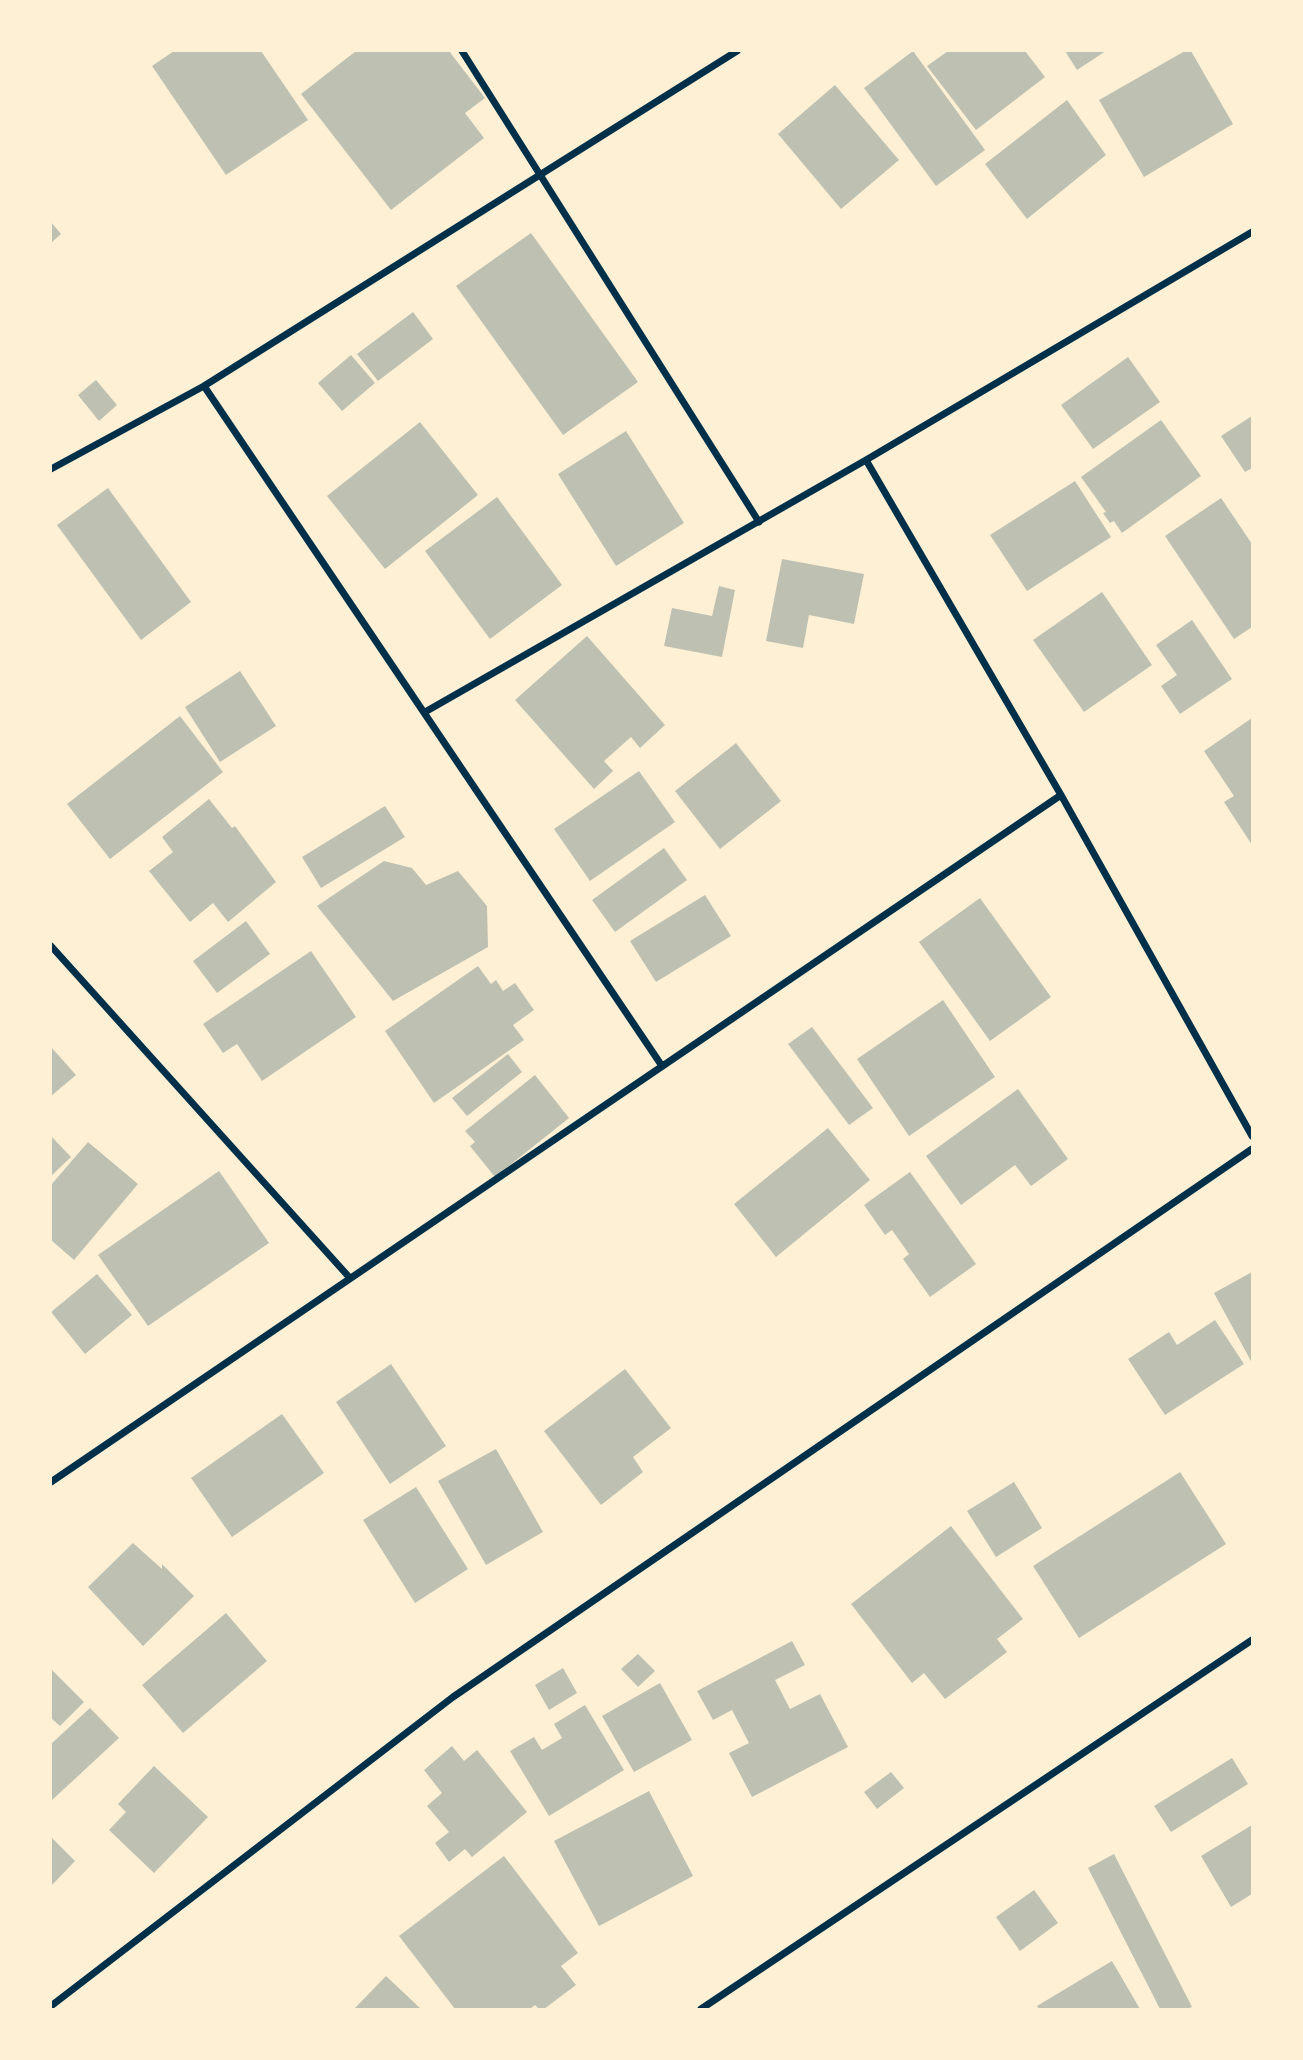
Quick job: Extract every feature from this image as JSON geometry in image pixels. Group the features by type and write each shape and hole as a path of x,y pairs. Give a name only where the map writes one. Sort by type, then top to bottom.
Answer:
{"street":[{"path":"461,51 759,522"},
{"path":"51,469 204,386 737,51"},
{"path":"425,712 866,460 1252,232"},
{"path":"204,386 662,1066"},
{"path":"866,460 1061,795 1252,1136"},
{"path":"51,1482 1061,795"},
{"path":"51,946 349,1277"},
{"path":"52,2003 453,1697 1252,1149"},
{"path":"701,2009 1252,1640"}],"building":[{"path":"174,51 261,51 308,120 226,175 152,66"},
{"path":"356,51 449,51 485,98 465,113 484,138 391,210 301,94"},
{"path":"913,51 985,150 936,186 864,88"},
{"path":"948,51 1025,51 1045,77 976,130 927,66"},
{"path":"1065,51 1106,51 1077,70"},
{"path":"1185,51 1191,51 1233,124 1144,177 1099,100"},
{"path":"835,85 899,160 841,209 778,134"},
{"path":"1067,100 1106,155 1027,219 985,164"},
{"path":"51,222 61,234 51,243"},
{"path":"531,233 638,382 563,435 456,286"},
{"path":"413,312 433,339 378,381 357,354"},
{"path":"351,355 375,383 342,411 318,383"},
{"path":"1128,357 1160,402 1093,449 1061,405"},
{"path":"96,380 117,405 99,421 78,395"},
{"path":"1252,416 1252,468 1245,472 1221,436"},
{"path":"1161,420 1201,476 1122,533 1114,521 1110,523 1103,513 1106,512 1081,477"},
{"path":"420,422 478,495 385,569 327,496"},
{"path":"626,431 684,523 616,566 558,474"},
{"path":"1075,481 1111,537 1027,591 990,535"},
{"path":"108,488 191,602 141,640 57,525"},
{"path":"497,497 562,585 490,639 425,551"},
{"path":"1221,498 1252,544 1252,627 1234,639 1165,536"},
{"path":"782,559 864,574 854,624 809,615 803,648 766,641"},
{"path":"719,586 735,590 722,657 664,646 672,608 712,616"},
{"path":"1102,592 1152,665 1084,712 1033,640"},
{"path":"1192,620 1232,679 1180,714 1161,686 1177,675 1156,645"},
{"path":"587,636 665,725 640,748 631,737 604,761 613,771 594,789 515,700"},
{"path":"240,671 276,726 220,762 185,707"},
{"path":"180,716 223,772 110,859 67,804"},
{"path":"1252,718 1252,845 1224,802 1234,796 1204,751"},
{"path":"736,743 781,801 720,849 675,791"},
{"path":"639,771 675,822 590,881 554,829"},
{"path":"209,799 232,828 235,826 276,882 228,922 213,903 190,922 149,871 173,852 162,837"},
{"path":"385,806 405,837 321,888 302,857"},
{"path":"664,848 687,880 615,932 592,900"},
{"path":"384,861 412,868 426,885 458,871 487,906 488,947 393,1001 317,906"},
{"path":"705,895 731,936 656,982 630,941"},
{"path":"980,898 1051,997 990,1041 919,942"},
{"path":"246,921 270,954 217,993 193,961"},
{"path":"311,951 356,1017 262,1081 237,1044 223,1053 203,1024"},
{"path":"478,966 491,984 496,980 503,991 515,983 534,1010 513,1025 524,1040 434,1103 385,1031"},
{"path":"943,1000 995,1077 909,1136 857,1059"},
{"path":"812,1027 873,1108 849,1125 788,1044"},
{"path":"51,1047 76,1075 51,1096"},
{"path":"508,1054 522,1072 467,1116 452,1098"},
{"path":"535,1075 569,1118 495,1177 470,1146 475,1142 465,1131"},
{"path":"1018,1089 1068,1159 1031,1186 1015,1165 961,1205 926,1156"},
{"path":"828,1128 870,1180 776,1257 734,1204"},
{"path":"51,1136 71,1157 51,1176"},
{"path":"88,1142 138,1184 74,1260 51,1240 51,1185"},
{"path":"219,1171 269,1243 148,1326 98,1255"},
{"path":"910,1172 976,1264 930,1297 903,1259 909,1254 892,1230 885,1235 864,1205"},
{"path":"1252,1272 1252,1363 1214,1293"},
{"path":"97,1274 132,1315 85,1354 51,1312"},
{"path":"1215,1320 1244,1364 1165,1415 1128,1359 1169,1332 1177,1345"},
{"path":"391,1364 446,1446 390,1484 336,1402"},
{"path":"625,1369 671,1428 633,1457 643,1472 601,1505 544,1431"},
{"path":"282,1414 324,1473 232,1537 191,1478"},
{"path":"496,1449 543,1532 486,1565 438,1481"},
{"path":"1180,1472 1226,1544 1079,1638 1033,1566"},
{"path":"1014,1482 1042,1528 996,1557 967,1511"},
{"path":"416,1487 468,1569 415,1603 363,1520"},
{"path":"951,1526 1023,1619 997,1639 1007,1652 945,1699 924,1673 912,1683 851,1604"},
{"path":"133,1543 162,1569 162,1564 194,1596 143,1646 88,1587"},
{"path":"226,1613 267,1661 183,1733 142,1685"},
{"path":"792,1641 805,1665 775,1680 790,1709 820,1694 848,1747 752,1797 729,1753 749,1743 732,1710 713,1720 697,1691"},
{"path":"638,1654 655,1671 638,1687 621,1669"},
{"path":"563,1668 577,1693 549,1710 535,1685"},
{"path":"51,1669 84,1702 60,1726 51,1718"},
{"path":"660,1683 692,1740 634,1772 602,1716"},
{"path":"585,1705 624,1770 549,1816 510,1751 534,1737 542,1750 562,1738 554,1724"},
{"path":"90,1708 119,1738 51,1801 51,1744"},
{"path":"452,1746 464,1761 477,1750 527,1812 472,1857 465,1849 449,1862 435,1843 449,1832 427,1806 442,1793 424,1770"},
{"path":"1232,1758 1248,1784 1171,1832 1154,1806"},
{"path":"154,1766 208,1817 154,1873 109,1830 126,1812 118,1804"},
{"path":"891,1772 904,1788 877,1809 864,1792"},
{"path":"649,1791 693,1876 599,1926 554,1841"},
{"path":"1252,1825 1252,1894 1231,1907 1201,1856"},
{"path":"51,1837 75,1861 51,1886"},
{"path":"1114,1854 1192,2007 1160,2009 1088,1868"},
{"path":"504,1856 578,1953 561,1966 576,1985 544,2009 535,2005 530,2009 455,2009 399,1936"},
{"path":"1034,1890 1058,1923 1020,1951 996,1917"},
{"path":"1112,1961 1140,2009 1039,2009 1037,2006"},
{"path":"386,1976 421,2009 354,2009"}]}
